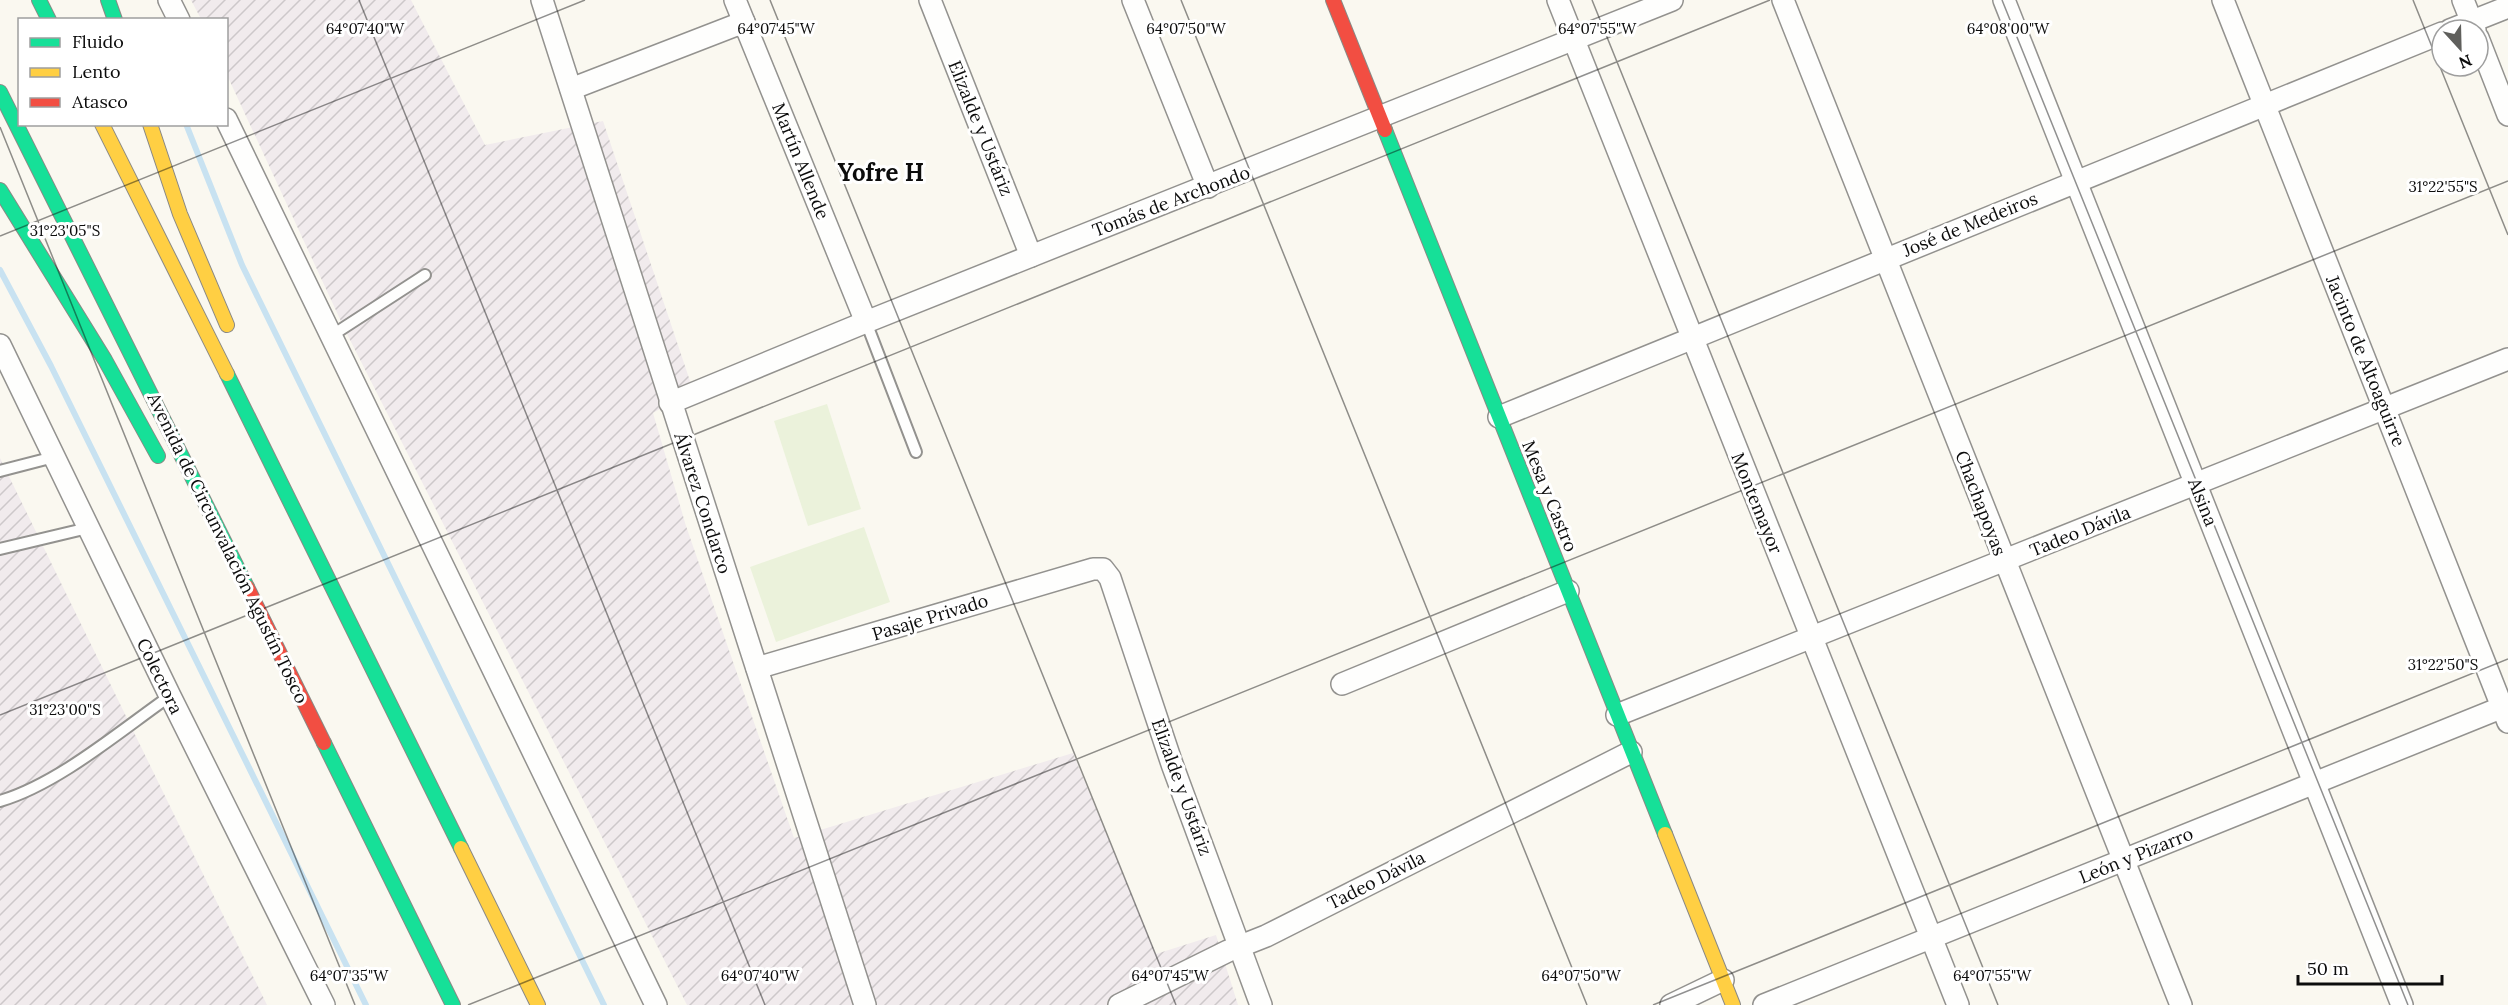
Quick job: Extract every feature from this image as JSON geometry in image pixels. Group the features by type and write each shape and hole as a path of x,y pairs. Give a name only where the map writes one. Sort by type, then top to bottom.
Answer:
{"main road":[{"path":"39,0 48,18"},
{"path":"108,0 114,18"},
{"name":"Mesa y Castro","path":"1333,0 1732,1005"},
{"name":"Avenida de Circunvalación Agustín Tosco","path":"0,92 453,1005"},
{"path":"103,126 538,1005"},
{"path":"151,126 184,225 235,342"},
{"path":"0,190 100,351 165,470"},
{"path":"253,394 270,460"},
{"path":"301,729 355,807"}],"street":[{"path":"169,0 178,18"},
{"name":"Álvarez Condarco","path":"542,0 865,1005"},
{"name":"Martín Allende","path":"735,0 866,322"},
{"name":"Elizalde y Ustáriz","path":"930,0 1031,256"},
{"path":"1133,0 1208,187"},
{"name":"Montemayor","path":"1558,0 1958,1005"},
{"name":"Tomás de Archondo","path":"670,403 866,322 1672,0"},
{"name":"Chachapoyas","path":"1783,0 2122,861 2181,1005"},
{"name":"Alsina","path":"2004,0 2402,1005"},
{"name":"Jacinto de Altoaguirre","path":"2223,0 2506,711"},
{"path":"2463,0 2470,18"},
{"path":"2490,20 2508,7"},
{"path":"571,89 744,22"},
{"name":"José de Medeiros","path":"1499,417 2430,38"},
{"path":"2490,69 2508,115"},
{"path":"228,123 656,1005"},
{"name":"Colectora","path":"0,345 170,696 324,1005"},
{"name":"Tadeo Dávila","path":"1617,715 2508,359"},
{"name":"Pasaje Privado","path":"757,668 1093,569 1103,569"},
{"name":"Elizalde y Ustáriz","path":"1103,569 1110,578 1172,764 1261,1005"},
{"path":"1342,684 1568,591"},
{"name":"León y Pizarro","path":"1764,1005 2314,783 2506,711"},
{"name":"Tadeo Dávila","path":"1119,1005 1240,946 1266,936 1631,752"},
{"path":"1671,1005 1723,980"}],"lane":[{"path":"331,336 425,275"},
{"path":"866,322 916,452"},
{"path":"0,471 54,457"},
{"path":"0,549 88,528"},
{"path":"0,801 47,782 170,696"}],"shaded area":[{"path":"191,0 411,0 485,145 603,121 693,390 653,413 686,526 794,838 1073,753 1156,954 1216,935 1238,1005 687,1005 345,330 228,77 228,18 200,18"},
{"path":"0,458 267,1005 0,1005"}],"green space":[{"path":"827,404 861,509 808,526 774,421"},
{"path":"864,527 890,602 776,642 750,567"}],"waterway":[{"path":"187,126 242,265 604,1005"},
{"path":"0,270 51,366 366,1005"}],"traffic: fast":[{"path":"39,0 48,18"},
{"path":"108,0 114,18"},
{"path":"0,92 247,587"},
{"path":"1385,130 1665,834"},
{"path":"0,190 105,360 158,456"},
{"path":"227,374 461,848"},
{"path":"324,743 453,1005"}],"traffic: slow":[{"path":"103,126 227,374"},
{"path":"151,126 180,214 227,325"},
{"path":"1665,834 1733,1005"},
{"path":"461,848 538,1005"}],"traffic: jam":[{"path":"1333,0 1385,130"},
{"path":"247,587 324,743"}],"district":[{"name":"Yofre H","path":"881,172"}]}
